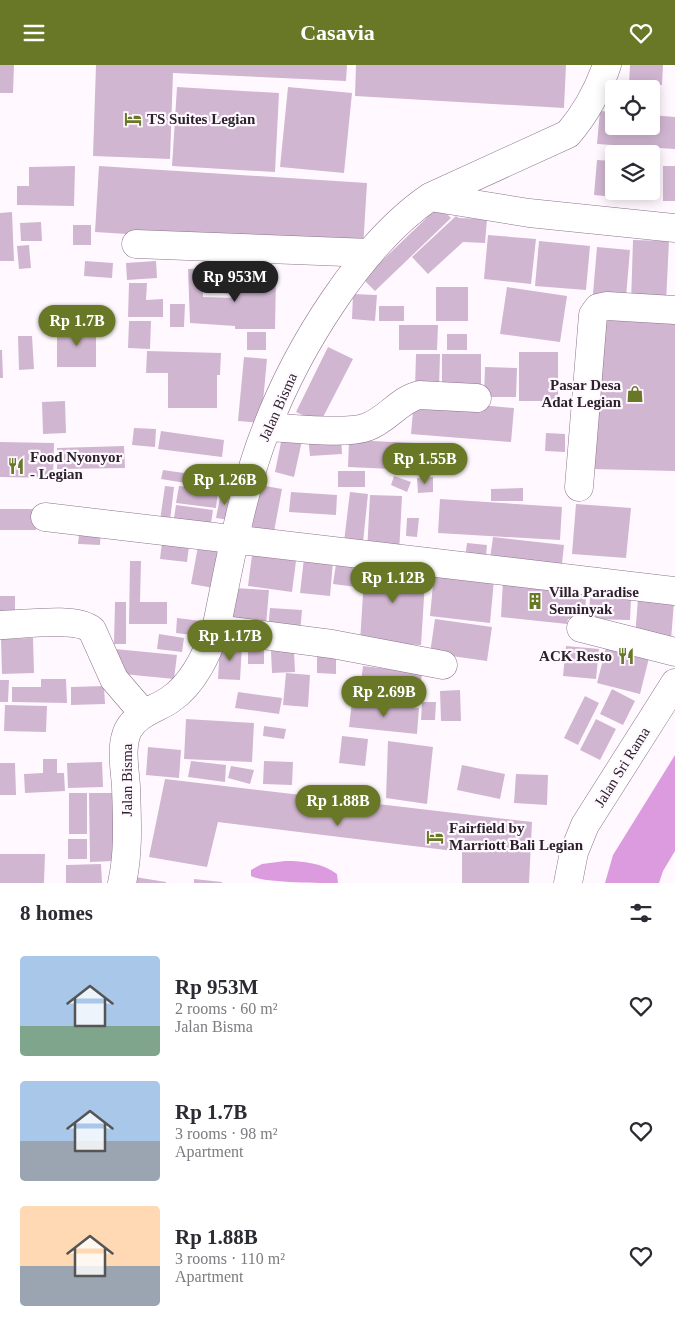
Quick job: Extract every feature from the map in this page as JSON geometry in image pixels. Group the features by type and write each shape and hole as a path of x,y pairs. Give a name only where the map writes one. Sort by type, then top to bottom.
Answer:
{"street":[{"name":"Jalan Bisma","path":"122,883 126,850 124,747 128,731 136,719 172,699 188,683 198,669 216,629 234,540 267,427 285,387 320,324 370,253 414,208 430,197 568,134 580,121 593,99 606,65"},
{"path":"430,197 529,213 675,228"},
{"path":"136,244 370,253"},
{"path":"579,487 593,315 598,308 607,306 675,310"},
{"path":"267,427 352,430 366,428 381,420 411,397 419,395 476,399"},
{"path":"45,517 675,591"},
{"path":"0,625 72,623 86,625 92,630 114,679 144,714"},
{"path":"582,628 675,652"},
{"path":"216,629 332,644 444,665"},
{"name":"Jalan Sri Rama","path":"568,883 574,852 585,825 675,683"}],"shaded area":[{"path":"675,755 675,851 663,871 659,883 605,883 613,855"},
{"path":"285,861 306,862 325,867 337,874 338,883 279,881 251,876 251,870 262,864"}],"building":[{"path":"0,65 14,65 13,93 0,93"},
{"name":"TS Suites Legian","path":"96,65 347,65 346,81 173,73 170,159 93,156"},
{"path":"356,65 566,65 564,108 355,96"},
{"path":"630,65 663,65 662,85 660,85 660,80 629,80"},
{"path":"177,87 279,93 275,172 172,166"},
{"path":"288,87 352,93 344,173 280,167"},
{"path":"600,111 605,111 605,135 660,135 660,116 675,117 675,149 660,148 660,145 597,144"},
{"path":"597,160 605,160 605,196 594,195"},
{"path":"75,166 74,206 17,205 17,186 29,186 29,167"},
{"path":"99,166 367,183 363,249 95,232"},
{"path":"663,166 675,166 675,201 663,201"},
{"path":"439,206 451,218 375,291 363,279"},
{"path":"12,212 14,261 0,261 0,213"},
{"path":"456,216 459,218 487,219 485,243 463,242 428,274 412,257"},
{"path":"41,222 42,241 21,241 20,223"},
{"path":"73,225 91,225 91,245 73,245"},
{"path":"488,235 536,239 531,284 484,279"},
{"path":"633,240 669,241 666,303 631,302"},
{"path":"539,241 590,246 586,290 535,286"},
{"path":"29,245 31,268 19,269 17,246"},
{"path":"597,247 630,250 626,297 593,294"},
{"path":"85,261 113,263 112,278 84,276"},
{"path":"156,261 157,278 127,280 126,263"},
{"path":"202,268 203,297 236,298 236,274 276,275 275,329 235,329 235,326 190,323 188,269"},
{"path":"222,279 234,280 233,294 221,293"},
{"path":"129,283 147,283 146,300 163,299 163,317 128,317"},
{"path":"436,287 468,287 468,321 436,321"},
{"path":"507,287 567,296 560,342 500,334"},
{"path":"353,294 377,295 375,321 352,319"},
{"path":"170,304 185,304 184,327 170,327"},
{"path":"379,306 404,306 404,321 379,321"},
{"name":"Pasar Desa Adat Legian","path":"599,317 675,319 675,471 590,469"},
{"path":"129,321 151,321 150,349 128,348"},
{"path":"399,325 438,325 437,350 399,350"},
{"path":"96,326 96,367 57,367 57,327"},
{"path":"247,332 266,332 266,350 247,350"},
{"path":"447,334 467,334 467,350 447,350"},
{"path":"18,336 32,336 34,369 19,370"},
{"path":"328,347 353,359 320,423 296,412"},
{"path":"0,350 2,350 3,378 0,378"},
{"path":"147,351 221,353 220,375 217,375 217,408 168,408 168,373 146,373"},
{"path":"519,352 558,352 558,401 519,401"},
{"path":"416,354 440,354 439,389 415,389"},
{"path":"442,354 481,354 481,391 442,391"},
{"path":"244,357 267,359 261,423 238,421"},
{"path":"485,367 517,368 516,397 484,397"},
{"path":"414,399 514,408 511,442 411,434"},
{"path":"65,401 66,433 43,434 42,402"},
{"path":"134,428 156,429 155,447 132,445"},
{"path":"161,431 224,440 222,457 158,449"},
{"path":"283,432 303,436 294,477 275,472"},
{"path":"341,433 342,454 310,456 308,436"},
{"path":"546,433 565,434 565,452 545,451"},
{"path":"349,440 416,443 415,470 348,467"},
{"path":"0,442 54,443 53,478 0,477"},
{"path":"124,446 125,468 57,469 57,448"},
{"path":"163,470 219,478 217,488 161,479"},
{"path":"338,471 365,471 365,487 338,487"},
{"path":"394,476 411,482 407,492 391,485"},
{"path":"433,477 433,492 418,493 417,478"},
{"path":"260,485 282,489 272,542 250,538"},
{"path":"165,486 174,487 170,521 160,520"},
{"path":"179,486 218,491 216,508 176,503"},
{"path":"523,488 523,501 491,501 491,489"},
{"path":"221,492 233,494 230,520 216,518"},
{"path":"291,492 337,495 336,515 289,512"},
{"path":"350,492 368,494 362,552 343,550"},
{"path":"370,495 402,496 399,554 367,552"},
{"path":"440,499 562,507 560,540 438,533"},
{"path":"576,504 631,508 626,558 572,554"},
{"path":"176,505 213,510 210,530 173,525"},
{"path":"0,509 36,509 36,530 0,530"},
{"path":"407,518 419,518 417,537 406,536"},
{"path":"80,526 101,528 100,545 78,544"},
{"path":"163,535 190,538 187,562 160,559"},
{"path":"493,537 564,545 561,573 489,566"},
{"path":"199,541 222,545 214,588 191,584"},
{"path":"467,543 487,545 485,567 464,565"},
{"path":"252,555 296,561 292,592 248,586"},
{"path":"304,558 333,561 330,596 300,593"},
{"path":"130,561 141,561 140,602 167,602 167,624 129,624"},
{"path":"365,562 426,566 421,645 360,642"},
{"path":"336,564 359,567 356,587 333,584"},
{"path":"434,574 494,580 490,623 430,616"},
{"name":"Villa Paradise Seminyak","path":"503,580 570,586 569,595 586,595 585,619 568,619 567,624 501,617"},
{"path":"234,588 269,590 266,625 232,624"},
{"path":"0,596 15,596 15,615 0,615"},
{"path":"590,596 631,598 630,620 589,619"},
{"path":"638,599 674,602 671,640 635,637"},
{"path":"115,602 126,602 126,644 114,644"},
{"path":"270,608 302,610 300,633 268,631"},
{"path":"177,618 202,621 200,636 176,633"},
{"path":"435,619 492,627 487,661 430,653"},
{"path":"159,634 184,638 182,652 157,649"},
{"path":"33,638 34,673 2,674 1,639"},
{"path":"608,640 651,650 640,694 597,683"},
{"path":"220,644 242,645 240,680 218,679"},
{"path":"248,644 264,644 264,664 248,664"},
{"path":"566,646 599,649 596,679 563,676"},
{"path":"317,648 336,649 336,674 317,673"},
{"path":"115,649 177,655 174,679 113,673"},
{"path":"271,651 294,651 295,672 272,673"},
{"path":"363,666 422,673 418,704 359,698"},
{"path":"286,673 310,675 308,707 283,705"},
{"path":"41,679 66,679 67,703 12,702 12,687 41,687"},
{"path":"0,680 9,680 8,702 0,702"},
{"path":"104,686 105,704 71,705 71,687"},
{"path":"612,689 635,701 623,725 600,714"},
{"path":"460,690 461,721 441,721 440,691"},
{"path":"238,692 282,698 279,714 235,708"},
{"path":"585,696 599,703 578,745 564,738"},
{"path":"352,701 419,708 417,734 349,727"},
{"path":"422,702 436,702 435,720 421,720"},
{"path":"5,705 47,706 46,732 4,731"},
{"path":"186,719 254,723 252,762 184,759"},
{"path":"596,719 616,729 600,760 580,750"},
{"path":"264,726 286,729 284,739 263,736"},
{"path":"342,736 368,739 365,766 339,763"},
{"path":"388,741 433,747 427,804 386,798"},
{"path":"148,747 181,750 179,778 146,775"},
{"path":"43,759 57,759 57,773 64,773 65,791 25,793 24,774 43,773"},
{"path":"191,761 226,765 225,782 188,777"},
{"path":"264,761 293,762 292,785 263,784"},
{"path":"102,762 103,787 68,788 67,763"},
{"path":"0,763 15,763 16,795 0,795"},
{"path":"462,765 505,774 500,799 457,790"},
{"path":"231,766 254,770 250,784 228,778"},
{"path":"516,774 548,775 547,805 514,803"},
{"name":"Fairfield by Marriott Bali Legian","path":"165,779 532,822 529,883 462,883 462,852 218,822 207,867 149,857"},
{"path":"69,793 87,793 87,834 69,834"},
{"path":"89,793 113,793 114,861 90,862"},
{"path":"68,839 87,839 87,859 68,859"},
{"path":"0,854 45,854 44,883 0,883"},
{"path":"101,864 102,883 66,883 66,865"},
{"path":"129,876 166,882 166,883 128,883"},
{"path":"194,879 222,882 222,883 194,883"}],"place":[{"name":"TS Suites Legian","path":"133,119"},
{"name":"Pasar Desa Adat Legian","path":"635,394"},
{"name":"Food Nyonyor - Legian","path":"16,466"},
{"name":"Villa Paradise Seminyak","path":"535,601"},
{"name":"ACK Resto","path":"626,656"},
{"name":"Fairfield by Marriott Bali Legian","path":"435,837"}]}
